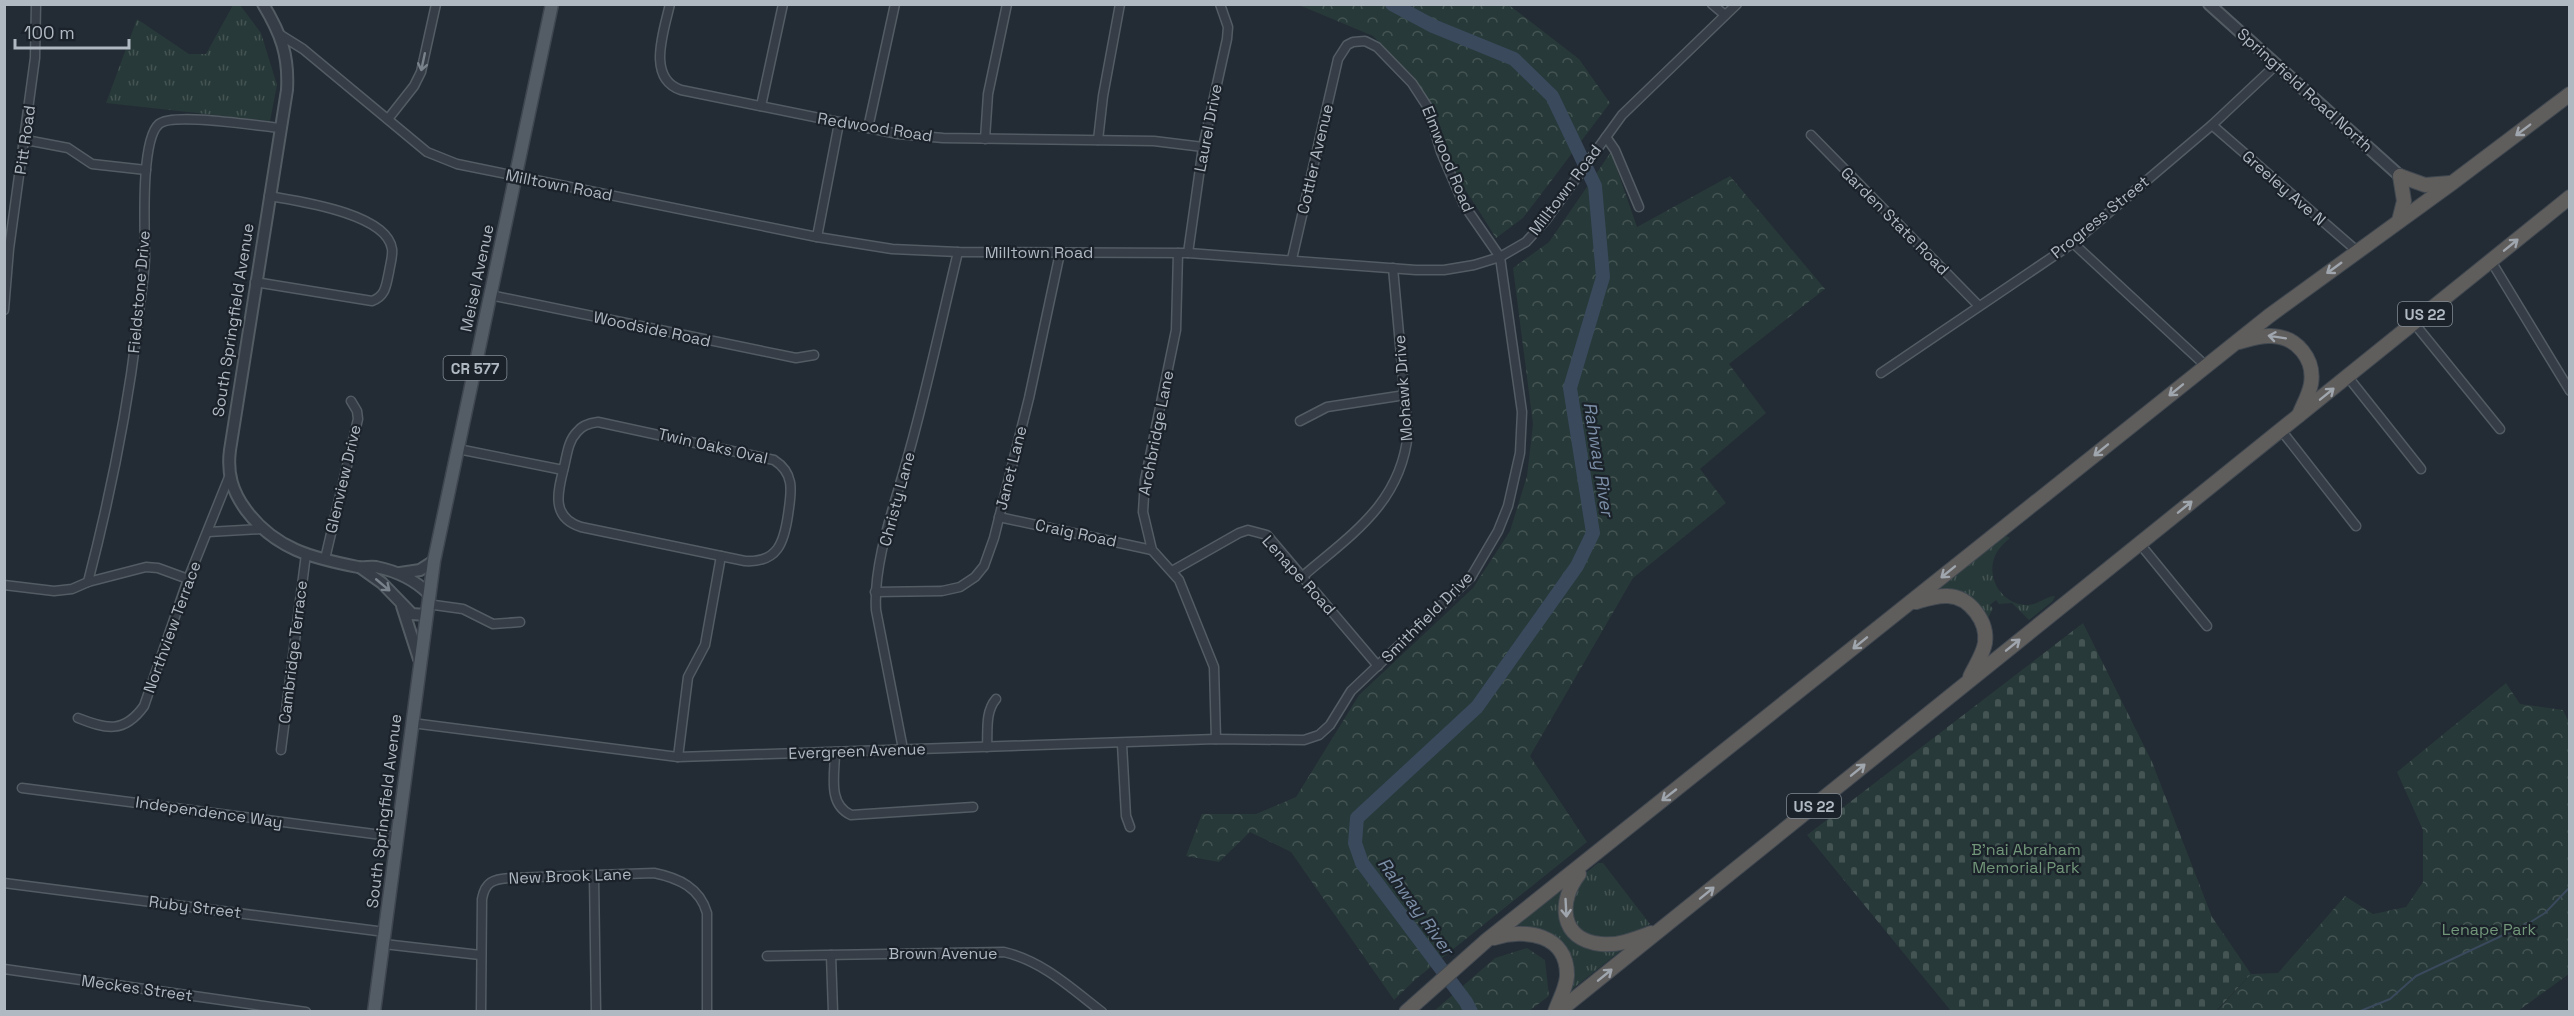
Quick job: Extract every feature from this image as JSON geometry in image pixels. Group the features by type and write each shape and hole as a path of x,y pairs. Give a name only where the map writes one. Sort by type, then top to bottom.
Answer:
{"highway":[{"path":"1406,1011 1487,940 1905,606 2005,521 2234,343 2570,94"},
{"path":"2399,221 2404,201 2400,176 2425,185 2452,183"},
{"name":"US 22","path":"1557,1011 1661,930 2570,197"},
{"path":"2234,343 2260,336 2277,336 2287,339 2300,348 2308,360 2311,376 2310,388 2298,417"},
{"path":"1905,606 1930,598 1948,596 1964,601 1976,611 1984,626 1985,640 1981,656 1967,682"},
{"path":"1591,858 1573,881 1565,900 1567,920 1577,933 1594,943 1606,944 1625,942 1661,930"},
{"path":"1487,940 1509,934 1529,933 1544,937 1555,946 1563,958 1567,972 1565,988 1557,1011"}],"main road":[{"name":"Meisel Avenue","path":"427,604 434,561 552,4"},
{"name":"South Springfield Avenue","path":"374,1011 427,604"}],"street":[{"name":"Pitt Road","path":"4,310 9,249 26,140 35,58 36,4"},
{"name":"South Springfield Avenue","path":"229,477 230,450 255,282 288,90 288,64 279,34 263,4"},
{"path":"388,119 414,86 421,72 436,4"},
{"name":"Redwood Road","path":"670,4 659,60 673,88 898,134 985,139 1154,141 1203,147"},
{"path":"761,106 783,4"},
{"path":"868,128 895,4"},
{"path":"985,139 988,94 1007,4"},
{"path":"1098,140 1102,96 1120,4"},
{"name":"Laurel Drive","path":"1188,253 1203,147 1227,39 1227,21 1220,4"},
{"path":"1712,4 1725,15"},
{"name":"Milltown Road","path":"279,34 303,49 427,152 457,164 817,237 892,249 958,252 1188,253 1444,270 1500,256 1526,242 1546,220 1622,116 1737,4"},
{"name":"Springfield Road North","path":"2209,4 2400,176"},
{"name":"Elmwood Road","path":"1338,59 1347,45 1365,41 1377,47 1412,83 1427,106 1441,152 1464,205 1500,256"},
{"name":"Cottler Avenue","path":"1292,259 1338,59"},
{"name":"Progress Street","path":"1881,373 1978,305 2073,243 2212,125 2277,64"},
{"name":"Fieldstone Drive","path":"88,582 112,490 129,397 144,262 146,170 154,130 166,120 177,118 280,128"},
{"path":"817,237 839,123"},
{"name":"Greeley Ave N","path":"2212,125 2357,251"},
{"name":"Garden State Road","path":"1811,135 1978,305"},
{"path":"1606,137 1616,150 1639,207"},
{"path":"26,140 68,148 92,164 146,170"},
{"path":"255,282 372,301 382,296 385,291 392,256 392,247 386,238 360,218 347,212 269,196"},
{"path":"2073,243 2206,366"},
{"name":"Christy Lane","path":"903,749 876,610 875,591 884,544 919,414 958,252"},
{"name":"Janet Lane","path":"875,591 942,591 960,587 975,577 984,566 999,517 1029,398 1060,253"},
{"name":"Archbridge Lane","path":"1178,253 1176,330 1143,490 1144,522 1152,550 1172,571 1186,596 1214,667 1216,739"},
{"name":"Smithfield Drive","path":"1305,740 1325,731 1351,691 1470,577 1486,555 1508,506 1520,453 1522,412 1500,256"},
{"path":"2491,261 2570,391"},
{"name":"Mohawk Drive","path":"1303,576 1371,517 1394,486 1407,447 1408,434 1394,268"},
{"name":"Woodside Road","path":"490,295 796,358 814,356"},
{"path":"2414,323 2500,429"},
{"path":"2348,376 2421,469"},
{"path":"1300,421 1327,407 1405,395"},
{"name":"Glenview Drive","path":"325,559 358,419 357,411 351,401"},
{"name":"Twin Oaks Oval","path":"598,422 774,460 785,468 792,487 782,543 773,554 760,560 746,561 574,525 561,513 557,501 563,470 569,444 575,433 585,425 598,422"},
{"path":"2281,430 2356,526"},
{"path":"458,448 563,470"},
{"path":"229,477 237,496 262,529 285,547 361,568 375,567 393,572 418,583 427,604"},
{"name":"Northview Terrace","path":"78,718 103,728 112,728 125,724 139,714 144,706 188,579 229,477"},
{"name":"Craig Road","path":"999,517 1152,550"},
{"path":"208,532 262,529"},
{"name":"Lenape Road","path":"1172,571 1248,530 1267,535 1378,666"},
{"path":"2140,543 2207,626"},
{"name":"Cambridge Terrace","path":"281,750 306,554"},
{"path":"678,757 688,677 705,645 721,556"},
{"path":"393,572 409,573 420,570 434,561"},
{"path":"4,585 54,591 72,589 88,582 146,567 158,568 188,579"},
{"path":"361,568 382,584 412,614 427,604 463,609 493,624 520,622"},
{"path":"402,606 420,663"},
{"path":"987,747 988,715 990,706 996,699"},
{"name":"Evergreen Avenue","path":"412,723 678,757 1122,744 1216,739 1305,740"},
{"path":"1122,744 1125,809 1130,827"},
{"path":"835,752 836,801 851,815 973,807"},
{"name":"Independence Way","path":"22,788 397,837"},
{"name":"New Brook Lane","path":"480,955 482,899 486,885 491,881 510,878 654,873 686,884 700,896 707,914 707,1011"},
{"path":"594,876 596,1011"},
{"name":"Ruby Street","path":"4,883 385,938"},
{"path":"385,938 480,955 481,1011"},
{"name":"Brown Avenue","path":"766,956 1004,952 1025,958 1043,968 1102,1011"},
{"path":"831,955 833,1011"},
{"name":"Meckes Street","path":"4,969 306,1011"}],"green space":[{"path":"233,5 240,5 261,33 277,85 270,121 106,103 137,19 189,54 206,54"},
{"path":"1299,5 1509,5 1579,59 1610,103 1523,218 1496,238 1458,178 1436,114 1414,77 1373,36"},
{"path":"1611,152 1637,227 1730,176 1825,289 1729,364 1766,413 1700,469 1726,503 1633,578 1530,756 1587,842 1416,979 1394,1000 1291,852 1250,832 1219,862 1186,856 1202,814 1256,814 1296,797 1359,695 1473,588 1510,531 1527,476 1533,424 1513,268 1549,242"},
{"path":"2006,536 2010,538 1998,551 1993,564 1994,581 1998,588 2009,600 2025,605 2055,596 2053,601 2029,620 2012,603 1999,604 1996,600 1990,605 1993,609 1988,618 1979,604 1976,606 1938,589"},
{"name":"B'nai Abraham Memorial Park","path":"2083,623 2152,762 2212,917 2251,974 2216,1011 1951,1011 1807,835"},
{"name":"Lenape Park","path":"2506,683 2520,704 2563,710 2570,724 2569,974 2518,1011 2216,1012 2251,974 2278,973 2345,896 2373,914 2406,907 2423,882 2423,830 2397,772"},
{"path":"1598,863 1603,863 1650,924 1620,940 1588,935 1576,926 1570,914 1577,880"},
{"path":"1558,893 1563,893 1567,929 1623,949 1570,991 1570,986 1545,933 1518,925"},
{"path":"1527,948 1545,960 1549,996 1529,1011 1434,1011 1495,958"}],"waterway":[{"name":"Rahway River","path":"1392,4 1433,26 1514,59 1552,96 1595,186 1603,277 1570,388 1593,533 1577,566 1477,707 1357,818 1355,843 1362,863 1466,1002 1471,1012"},
{"path":"2358,1012 2390,999 2416,976 2529,923 2545,913 2570,887"}]}
